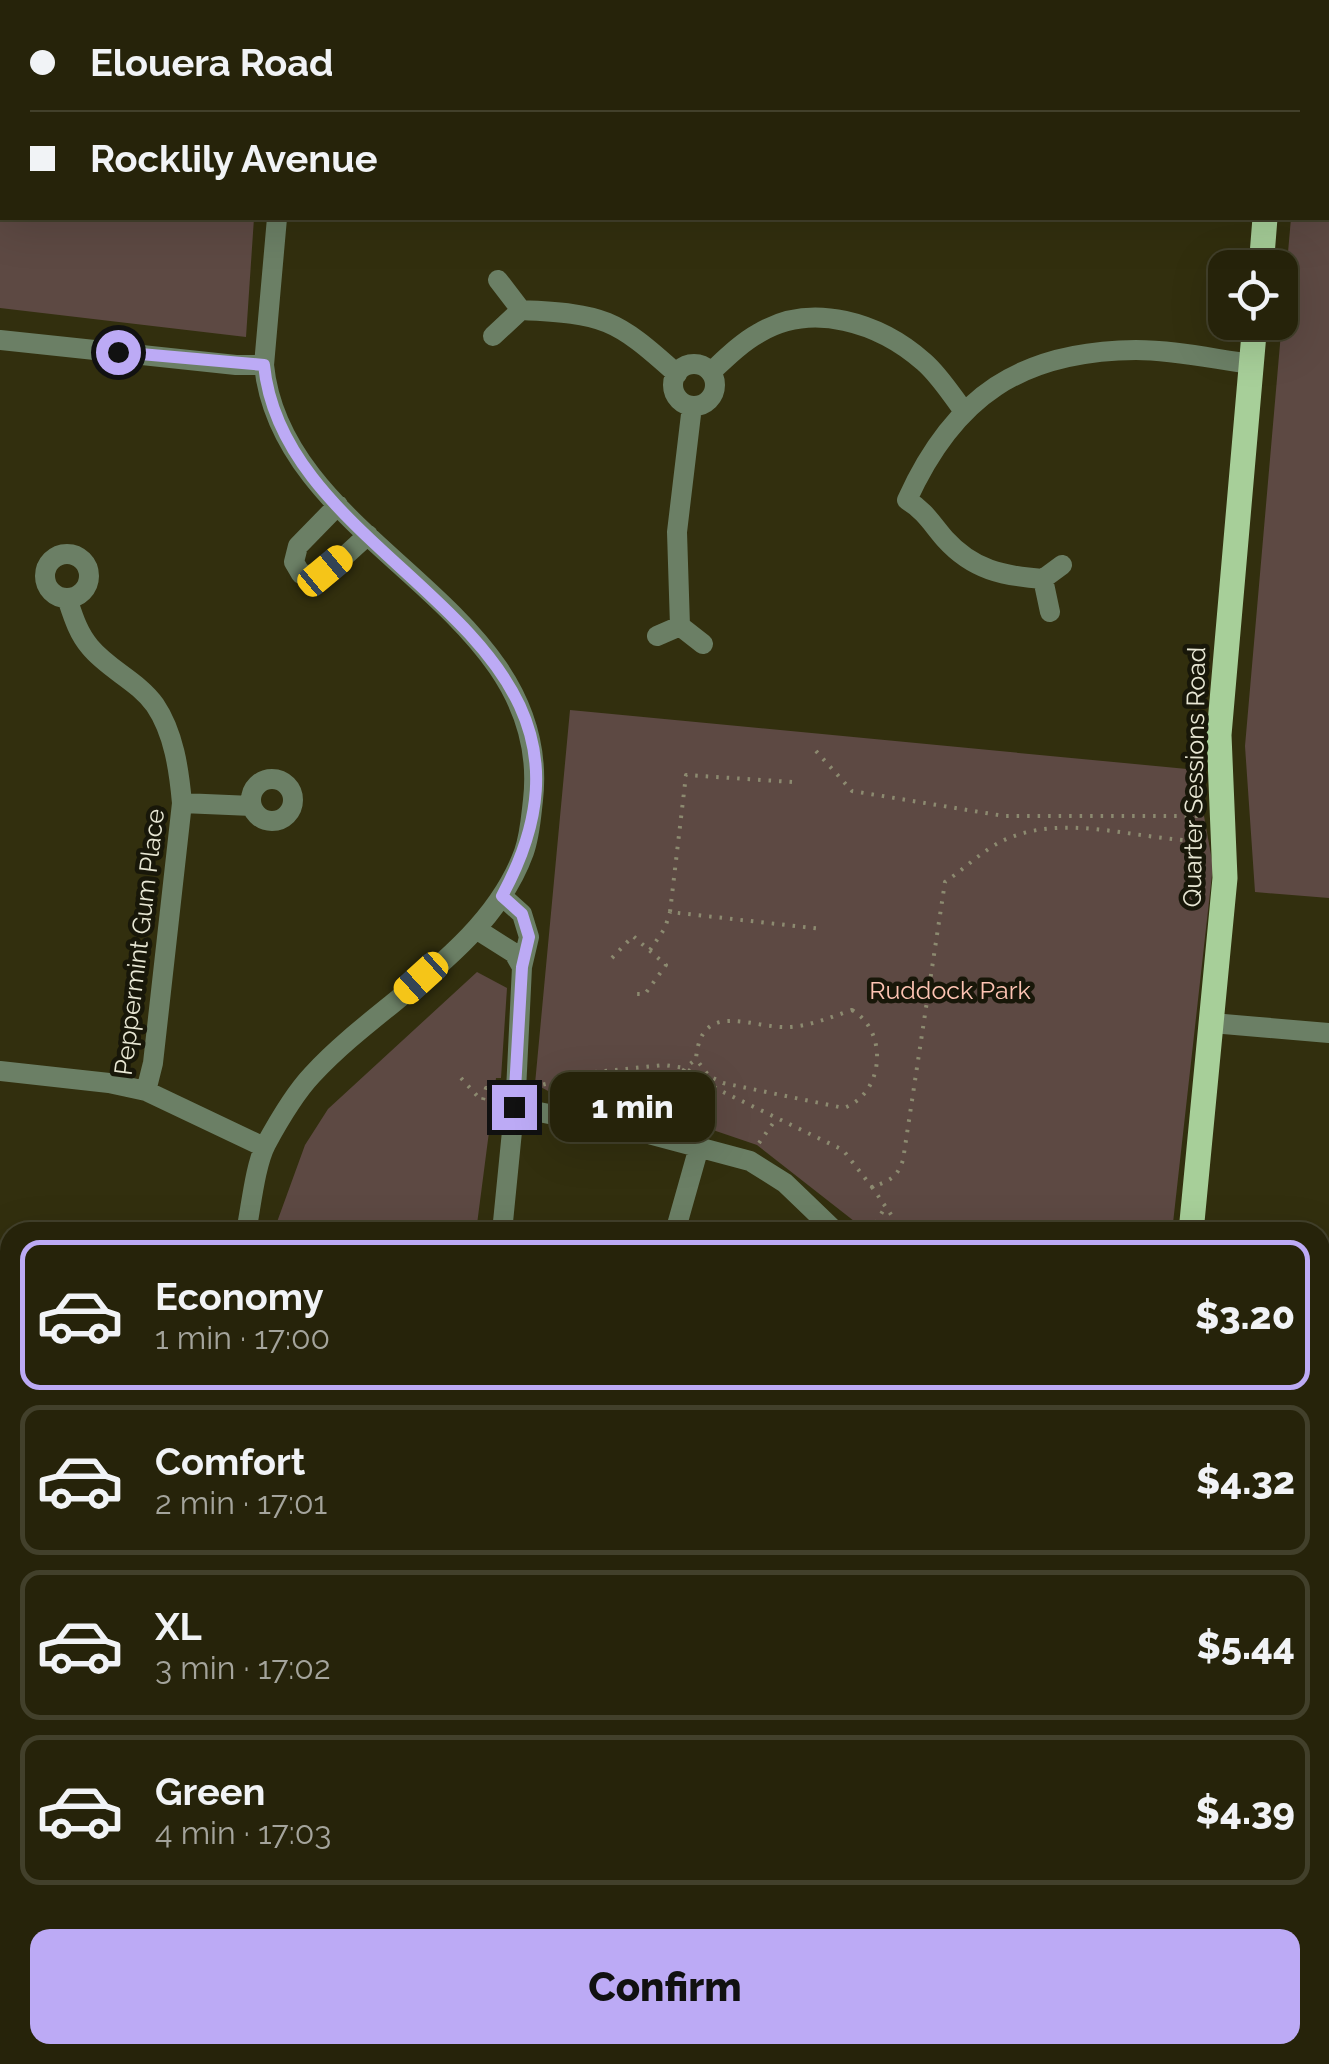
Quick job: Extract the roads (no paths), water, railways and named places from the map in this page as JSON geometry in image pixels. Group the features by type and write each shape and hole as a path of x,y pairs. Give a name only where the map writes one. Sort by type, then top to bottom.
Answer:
{"main road":[{"path":"1262,250 1265,220"},
{"name":"Quarter Sessions Road","path":"1192,1222 1226,878 1220,783 1222,689 1254,340"}],"street":[{"path":"248,1222 264,1147 311,1076 476,929 502,896 526,848 535,780 521,708 481,644 368,535 292,450 273,407 264,365 277,220"},
{"path":"498,280 521,310"},
{"path":"494,336 521,310 590,315 635,337 677,374"},
{"path":"711,372 739,346 785,320 818,317 854,322 888,337 925,363 964,410"},
{"path":"0,340 264,365"},
{"path":"1062,565 1043,579 990,572 975,565 942,536 926,512 907,500 923,466 964,410 1002,383 1042,363 1091,352 1140,350 1252,364"},
{"path":"690,365 705,368 715,384 712,396 704,404 692,406 679,400 675,394 677,374 690,365"},
{"path":"680,626 677,532 692,406"},
{"path":"338,504 298,546 294,562 301,574 308,577 325,571 368,535"},
{"path":"1043,579 1050,612"},
{"name":"Peppermint Gum Place","path":"67,598 82,636 92,650 144,693 165,723 176,755 182,803 153,1063 146,1092"},
{"path":"657,636 680,626"},
{"path":"680,626 703,644"},
{"path":"182,803 252,806"},
{"path":"502,896 526,922 529,937 522,967 503,1222"},
{"path":"476,929 501,943 522,967"},
{"path":"1212,1022 1329,1034"},
{"path":"0,1071 146,1092 264,1147"},
{"path":"515,1099 750,1161 785,1183 826,1222"},
{"path":"678,1222 699,1147"}],"park label":[{"name":"Ruddock Park","path":"950,990"}]}
